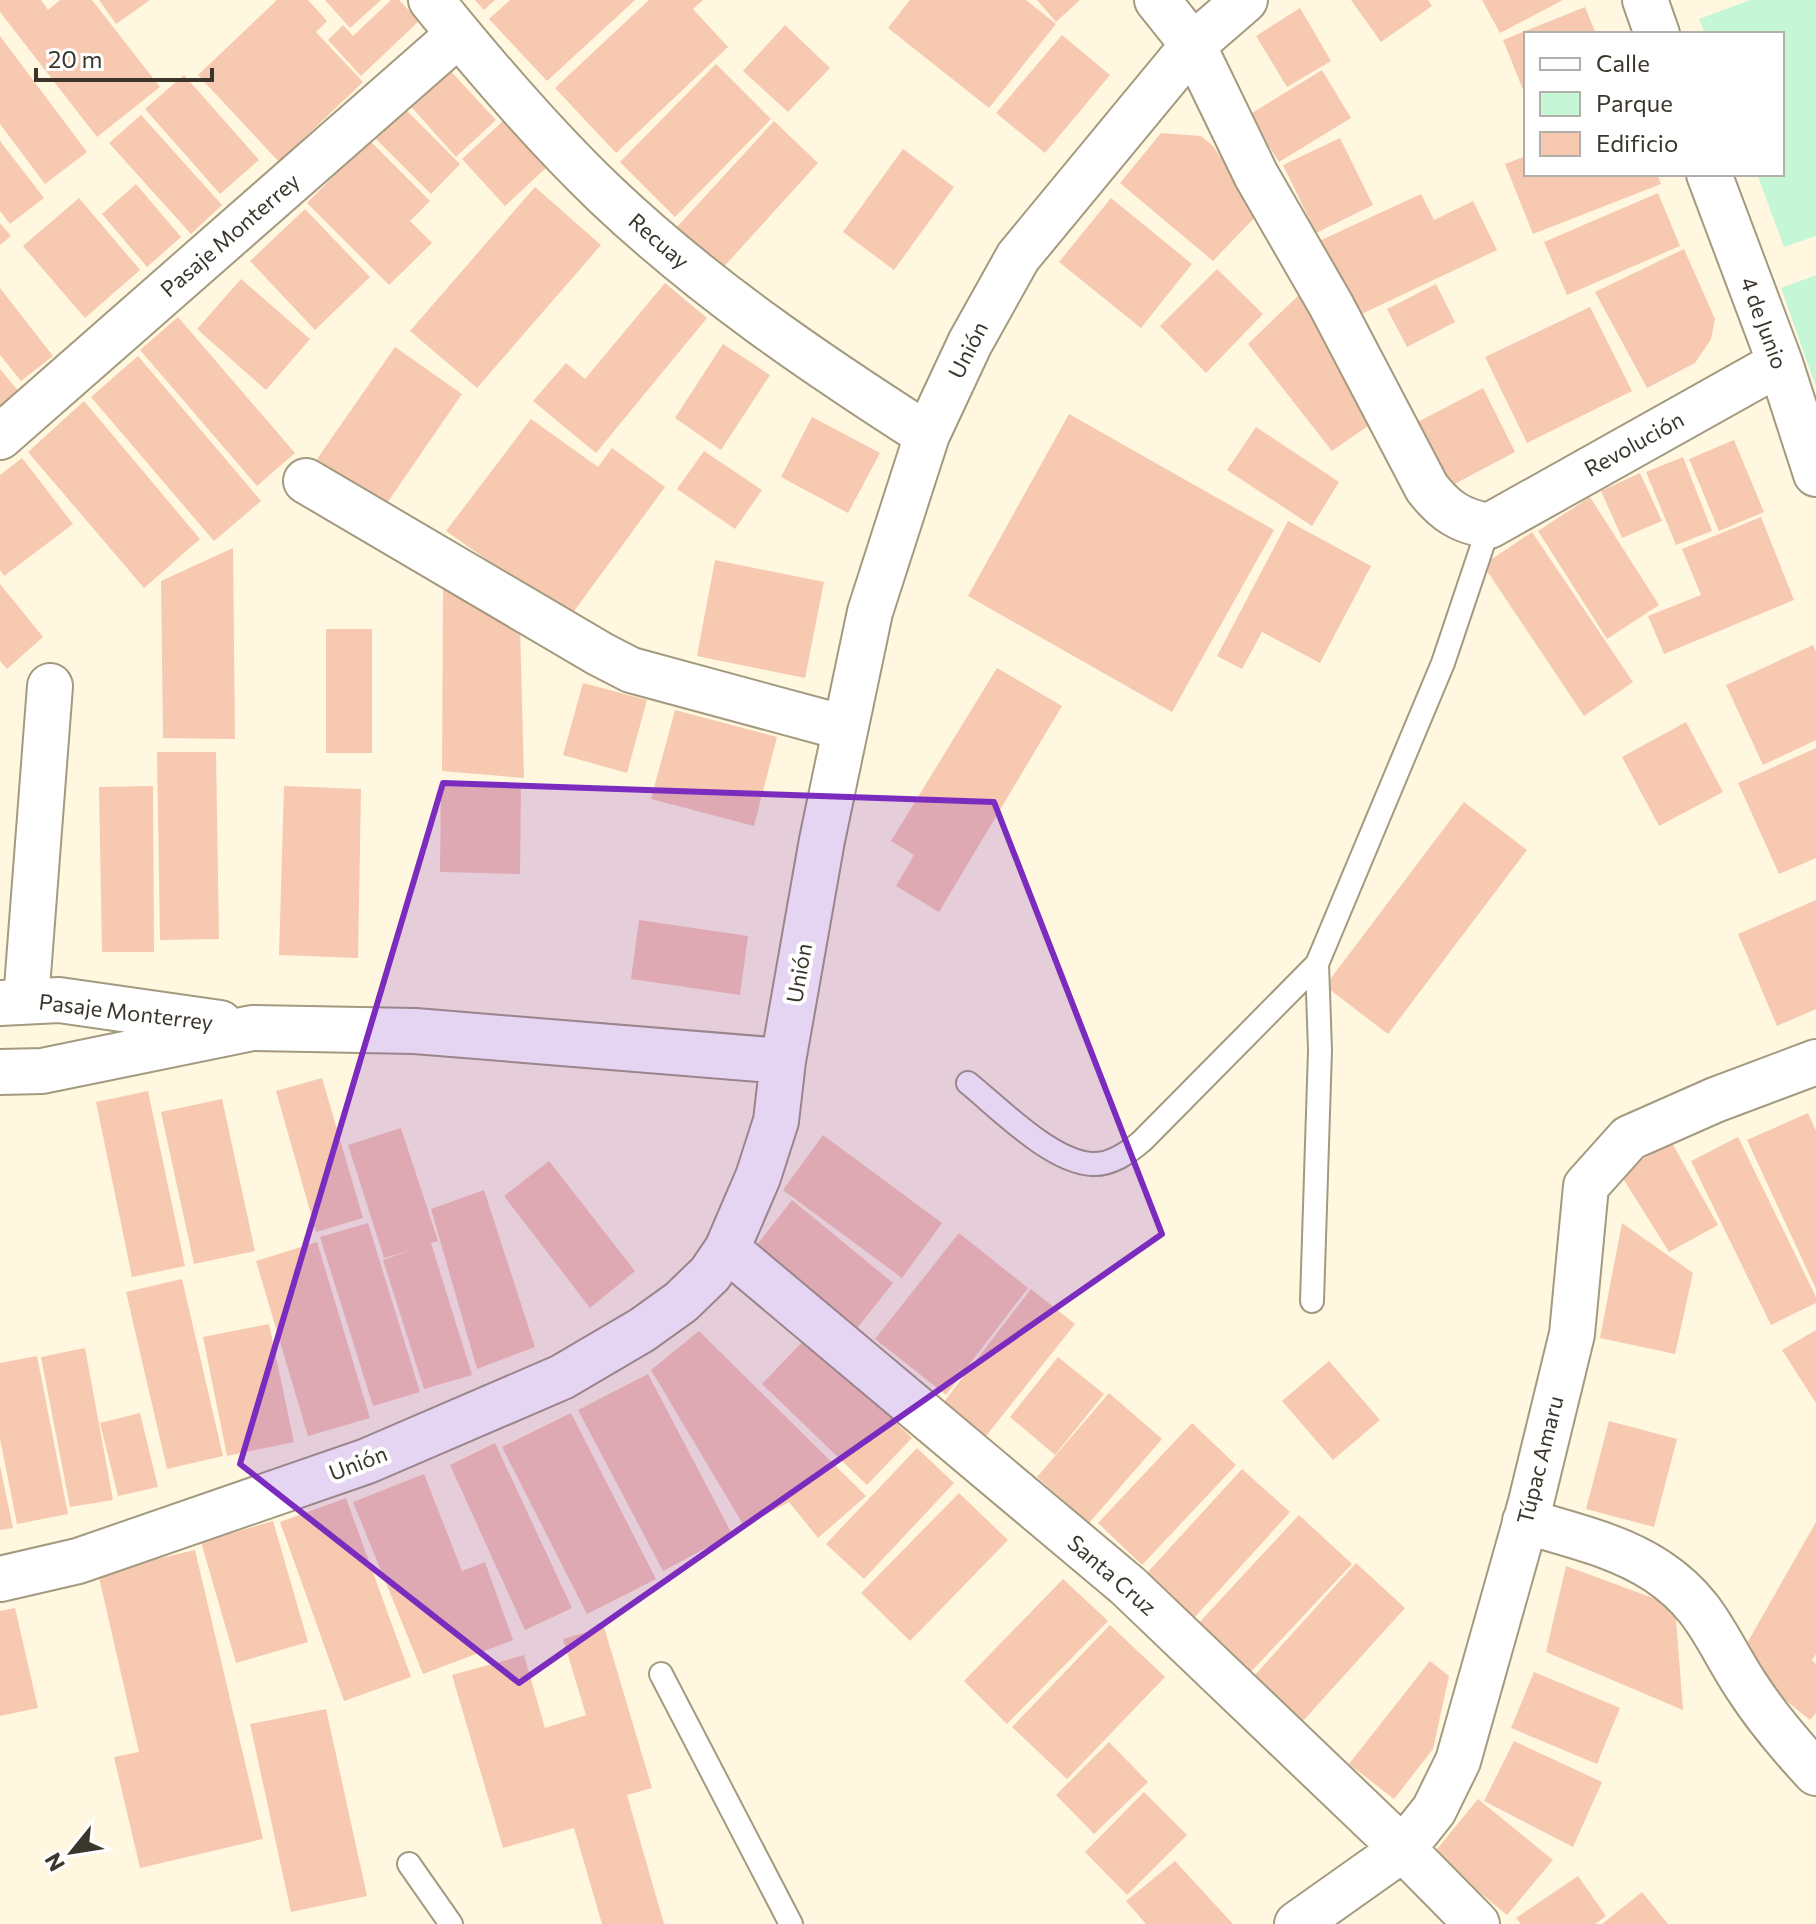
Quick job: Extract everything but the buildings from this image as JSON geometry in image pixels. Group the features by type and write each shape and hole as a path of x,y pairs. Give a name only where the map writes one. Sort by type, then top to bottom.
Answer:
{"street":[{"name":"Recuay","path":"431,0 563,152 607,196 699,276 800,353 927,435"},
{"path":"1157,0 1193,45 1256,175 1331,305 1427,488 1440,505 1452,514 1468,522 1489,526"},
{"name":"Unión","path":"0,1579 78,1561 367,1461 562,1377 642,1330 681,1302 710,1274 727,1249 758,1177 776,1121 783,1061 845,728 870,612 927,435 970,343 1018,257 1193,45 1245,0"},
{"name":"Pasaje Monterrey","path":"0,437 459,34"},
{"name":"4 de Junio","path":"1710,176 1780,363 1816,474"},
{"name":"Revolución","path":"1489,526 1780,363"},
{"path":"306,481 631,670 845,728"},
{"path":"13,1002 50,686"},
{"name":"Pasaje Monterrey","path":"13,1002 59,1000 252,1028"},
{"path":"0,1072 42,1071 252,1028 415,1031 783,1061"},
{"name":"Túpac Amaru","path":"1297,1924 1403,1849 1434,1810 1458,1761 1525,1521 1572,1334 1586,1186 1629,1138 1715,1100 1816,1062"},
{"name":"Santa Cruz","path":"727,1249 1128,1586 1477,1924"},
{"path":"1525,1521 1621,1551 1657,1571 1690,1597 1718,1634 1745,1684 1773,1725 1816,1773"}],"lane":[{"path":"968,1083 1044,1144 1091,1164 1109,1162 1127,1154 1142,1141 1317,964 1443,663 1489,526"},
{"path":"1312,1301 1320,1050 1317,964"},
{"path":"661,1674 791,1924"},
{"path":"409,1864 451,1924"}],"highlighted area":[{"path":"443,783 994,802 1162,1234 519,1683 240,1464"}],"green space":[{"path":"1750,0 1816,0 1816,236 1784,247 1758,176 1784,176 1784,32 1704,32 1699,19"},
{"path":"1816,275 1816,387 1781,288"}]}
